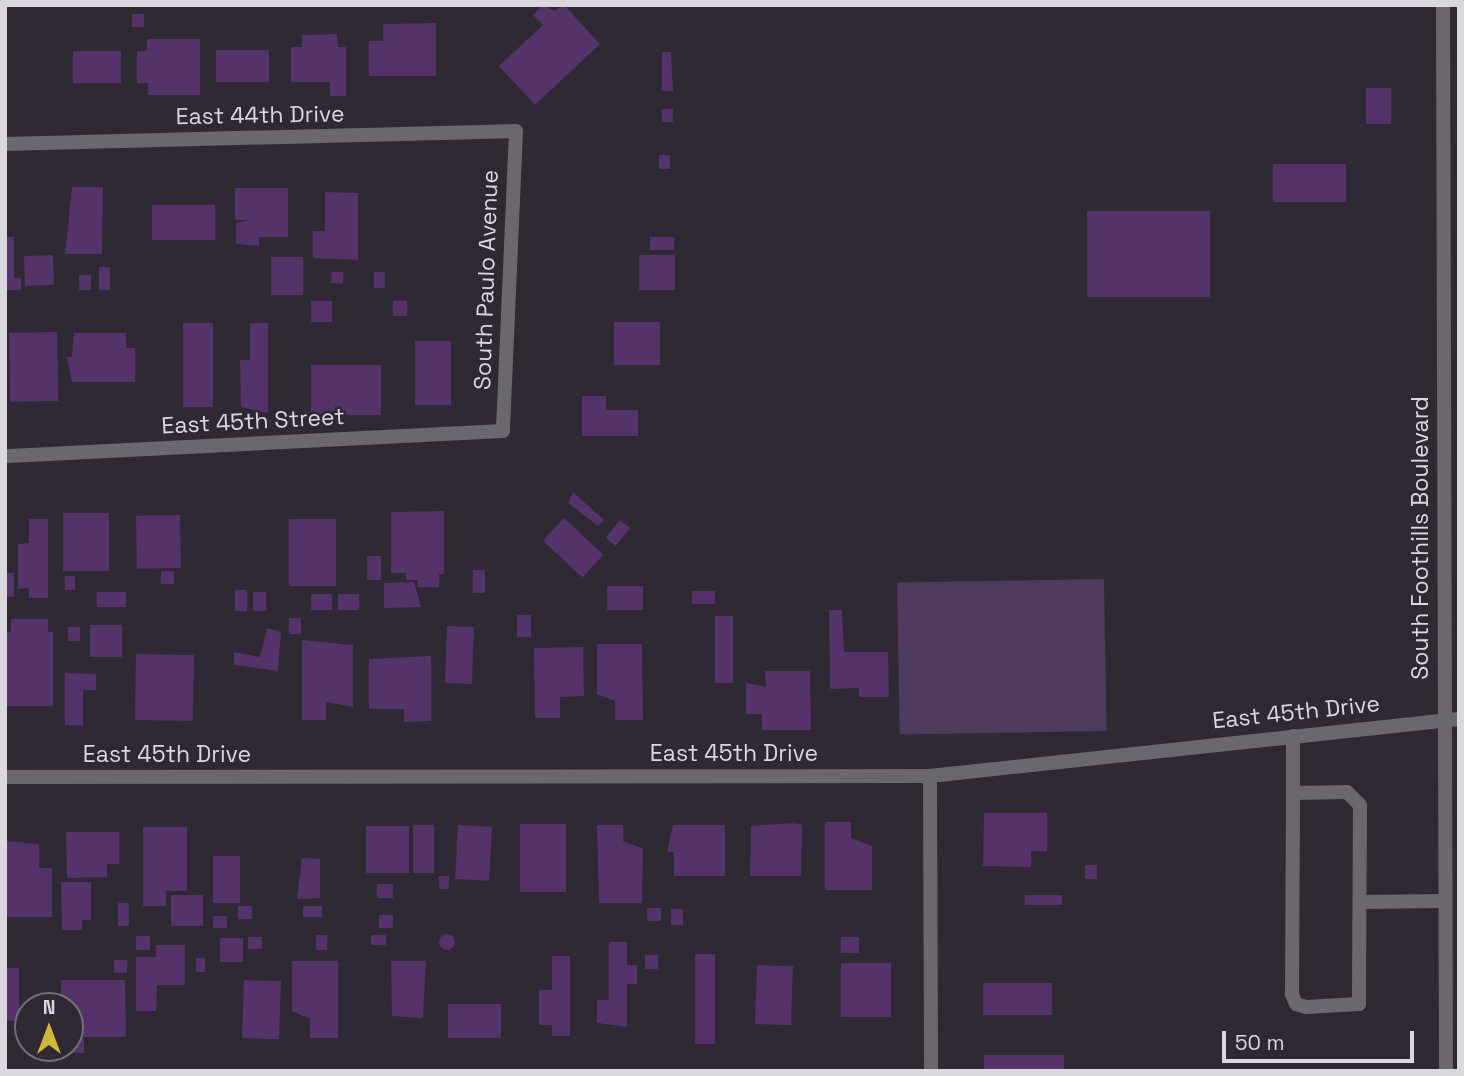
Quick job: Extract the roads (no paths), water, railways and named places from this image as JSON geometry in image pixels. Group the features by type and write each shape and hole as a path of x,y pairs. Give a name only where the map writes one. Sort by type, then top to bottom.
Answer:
{"street":[{"name":"South Foothills Boulevard","path":"1443,5 1443,719 1445,901 1452,1042 1446,1071"},
{"name":"East 44th Drive","path":"5,144 516,131"},
{"name":"South Paulo Avenue","path":"503,430 516,131"},
{"name":"East 45th Street","path":"5,456 503,430"},
{"name":"East 45th Drive","path":"5,777 930,776 1459,719"},
{"path":"1293,736 1293,793 1296,1004 1359,1004 1357,796 1293,793"},
{"path":"930,776 931,1071"},
{"path":"1360,902 1445,901"}]}
